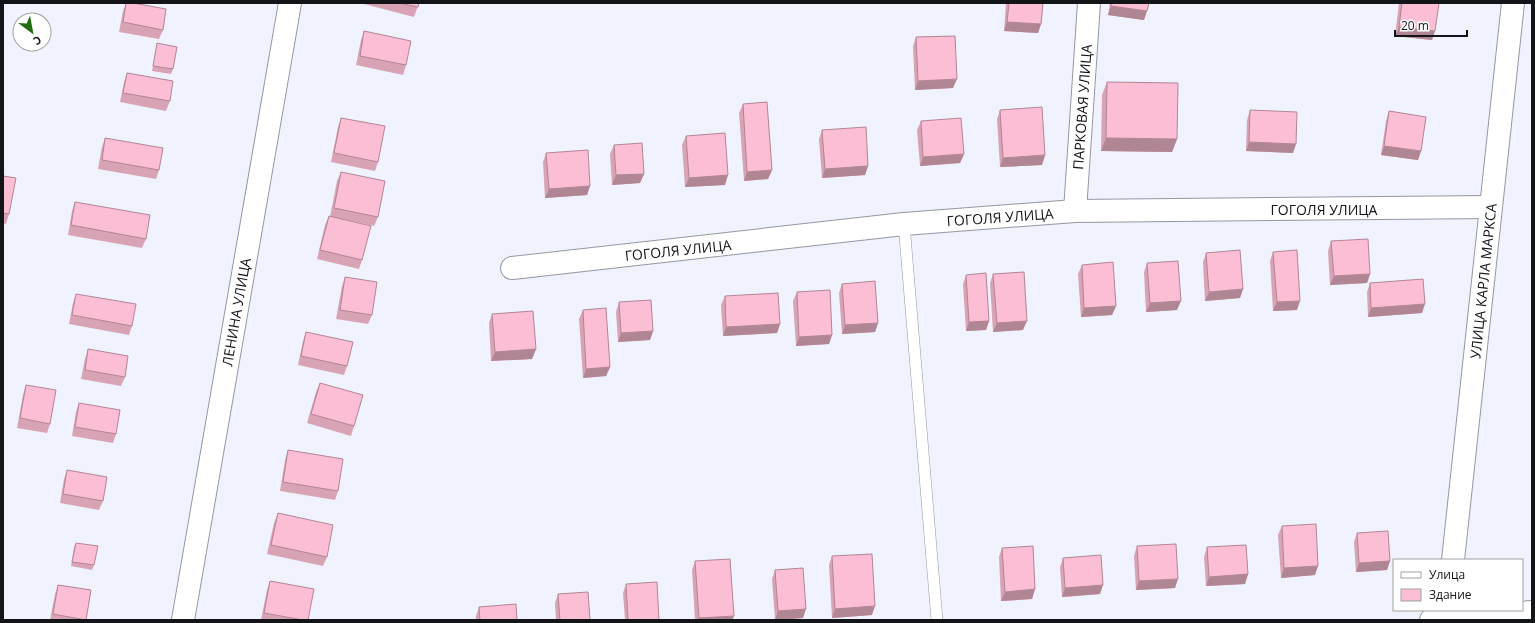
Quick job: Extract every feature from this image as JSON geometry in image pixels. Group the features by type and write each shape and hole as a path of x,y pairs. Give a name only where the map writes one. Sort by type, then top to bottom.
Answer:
{"street":[{"name":"ЛЕНИНА УЛИЦА","path":"183,620 290,3"},
{"name":"ПАРКОВАЯ УЛИЦА","path":"1075,211 1089,3"},
{"name":"УЛИЦА КАРЛА МАРКСА","path":"1453,559 1513,3"},
{"name":"ГОГОЛЯ УЛИЦА","path":"512,268 904,224 1075,211 1490,208"},
{"path":"1442,616 1532,612"}],"lane":[{"path":"904,224 937,620"}],"building":[{"path":"126,3 166,9 163,30 123,22"},
{"path":"399,3 419,3 418,7"},
{"path":"1009,3 1043,3 1041,24 1007,22"},
{"path":"1111,3 1149,3 1147,11 1111,6"},
{"path":"1402,3 1439,3 1435,31 1399,27"},
{"path":"364,31 411,41 406,65 360,56"},
{"path":"955,36 957,79 918,81 916,37"},
{"path":"157,43 177,47 173,69 153,66"},
{"path":"127,73 173,81 170,101 123,93"},
{"path":"1107,82 1178,83 1177,139 1106,138"},
{"path":"767,102 772,170 747,172 743,104"},
{"path":"1042,107 1045,155 1003,158 1000,110"},
{"path":"1250,110 1297,112 1296,144 1249,142"},
{"path":"1389,111 1426,117 1421,151 1384,146"},
{"path":"341,118 385,126 378,162 334,153"},
{"path":"961,118 964,154 923,157 921,121"},
{"path":"866,127 868,166 825,169 822,130"},
{"path":"725,133 728,175 689,178 686,136"},
{"path":"105,138 163,148 159,170 102,160"},
{"path":"642,143 644,174 616,175 614,145"},
{"path":"588,150 590,186 549,189 546,153"},
{"path":"341,172 385,181 378,217 334,208"},
{"path":"3,176 16,178 9,214 3,213"},
{"path":"75,202 150,215 146,239 71,225"},
{"path":"329,216 371,226 362,260 320,250"},
{"path":"1368,239 1370,274 1334,276 1331,241"},
{"path":"1240,250 1243,289 1209,292 1206,253"},
{"path":"1297,250 1300,301 1277,302 1273,252"},
{"path":"1178,261 1181,301 1150,303 1147,263"},
{"path":"1113,262 1116,306 1084,308 1082,265"},
{"path":"1024,272 1027,321 997,323 993,274"},
{"path":"986,273 989,321 969,322 966,275"},
{"path":"345,277 377,282 372,315 340,310"},
{"path":"1423,279 1425,304 1371,308 1370,283"},
{"path":"875,281 878,323 845,325 842,284"},
{"path":"830,290 832,335 799,337 797,292"},
{"path":"778,293 780,324 726,327 725,296"},
{"path":"76,294 136,304 132,326 72,315"},
{"path":"651,300 653,331 621,333 619,302"},
{"path":"606,308 610,367 586,369 583,310"},
{"path":"533,311 536,349 495,352 492,314"},
{"path":"306,332 353,342 347,366 301,356"},
{"path":"88,349 128,356 125,377 85,370"},
{"path":"320,383 363,395 354,426 311,414"},
{"path":"26,385 56,390 50,424 20,418"},
{"path":"79,403 120,410 116,434 75,427"},
{"path":"288,450 343,459 338,491 283,482"},
{"path":"67,470 107,477 103,501 63,494"},
{"path":"278,513 333,525 327,557 271,545"},
{"path":"1316,524 1318,566 1284,568 1282,526"},
{"path":"1388,531 1390,561 1359,563 1357,533"},
{"path":"76,543 98,546 94,565 72,562"},
{"path":"1176,544 1178,579 1139,581 1137,546"},
{"path":"1246,545 1248,574 1209,577 1207,547"},
{"path":"1033,546 1035,589 1005,592 1002,548"},
{"path":"872,554 875,606 835,609 832,556"},
{"path":"1101,555 1103,585 1065,588 1063,558"},
{"path":"730,559 734,616 699,618 695,561"},
{"path":"803,568 806,609 778,611 775,570"},
{"path":"270,581 314,589 308,620 264,613"},
{"path":"657,582 659,620 628,620 626,584"},
{"path":"58,585 91,590 86,620 53,614"},
{"path":"588,592 590,620 560,620 558,594"},
{"path":"516,604 517,620 480,620 479,607"}]}
